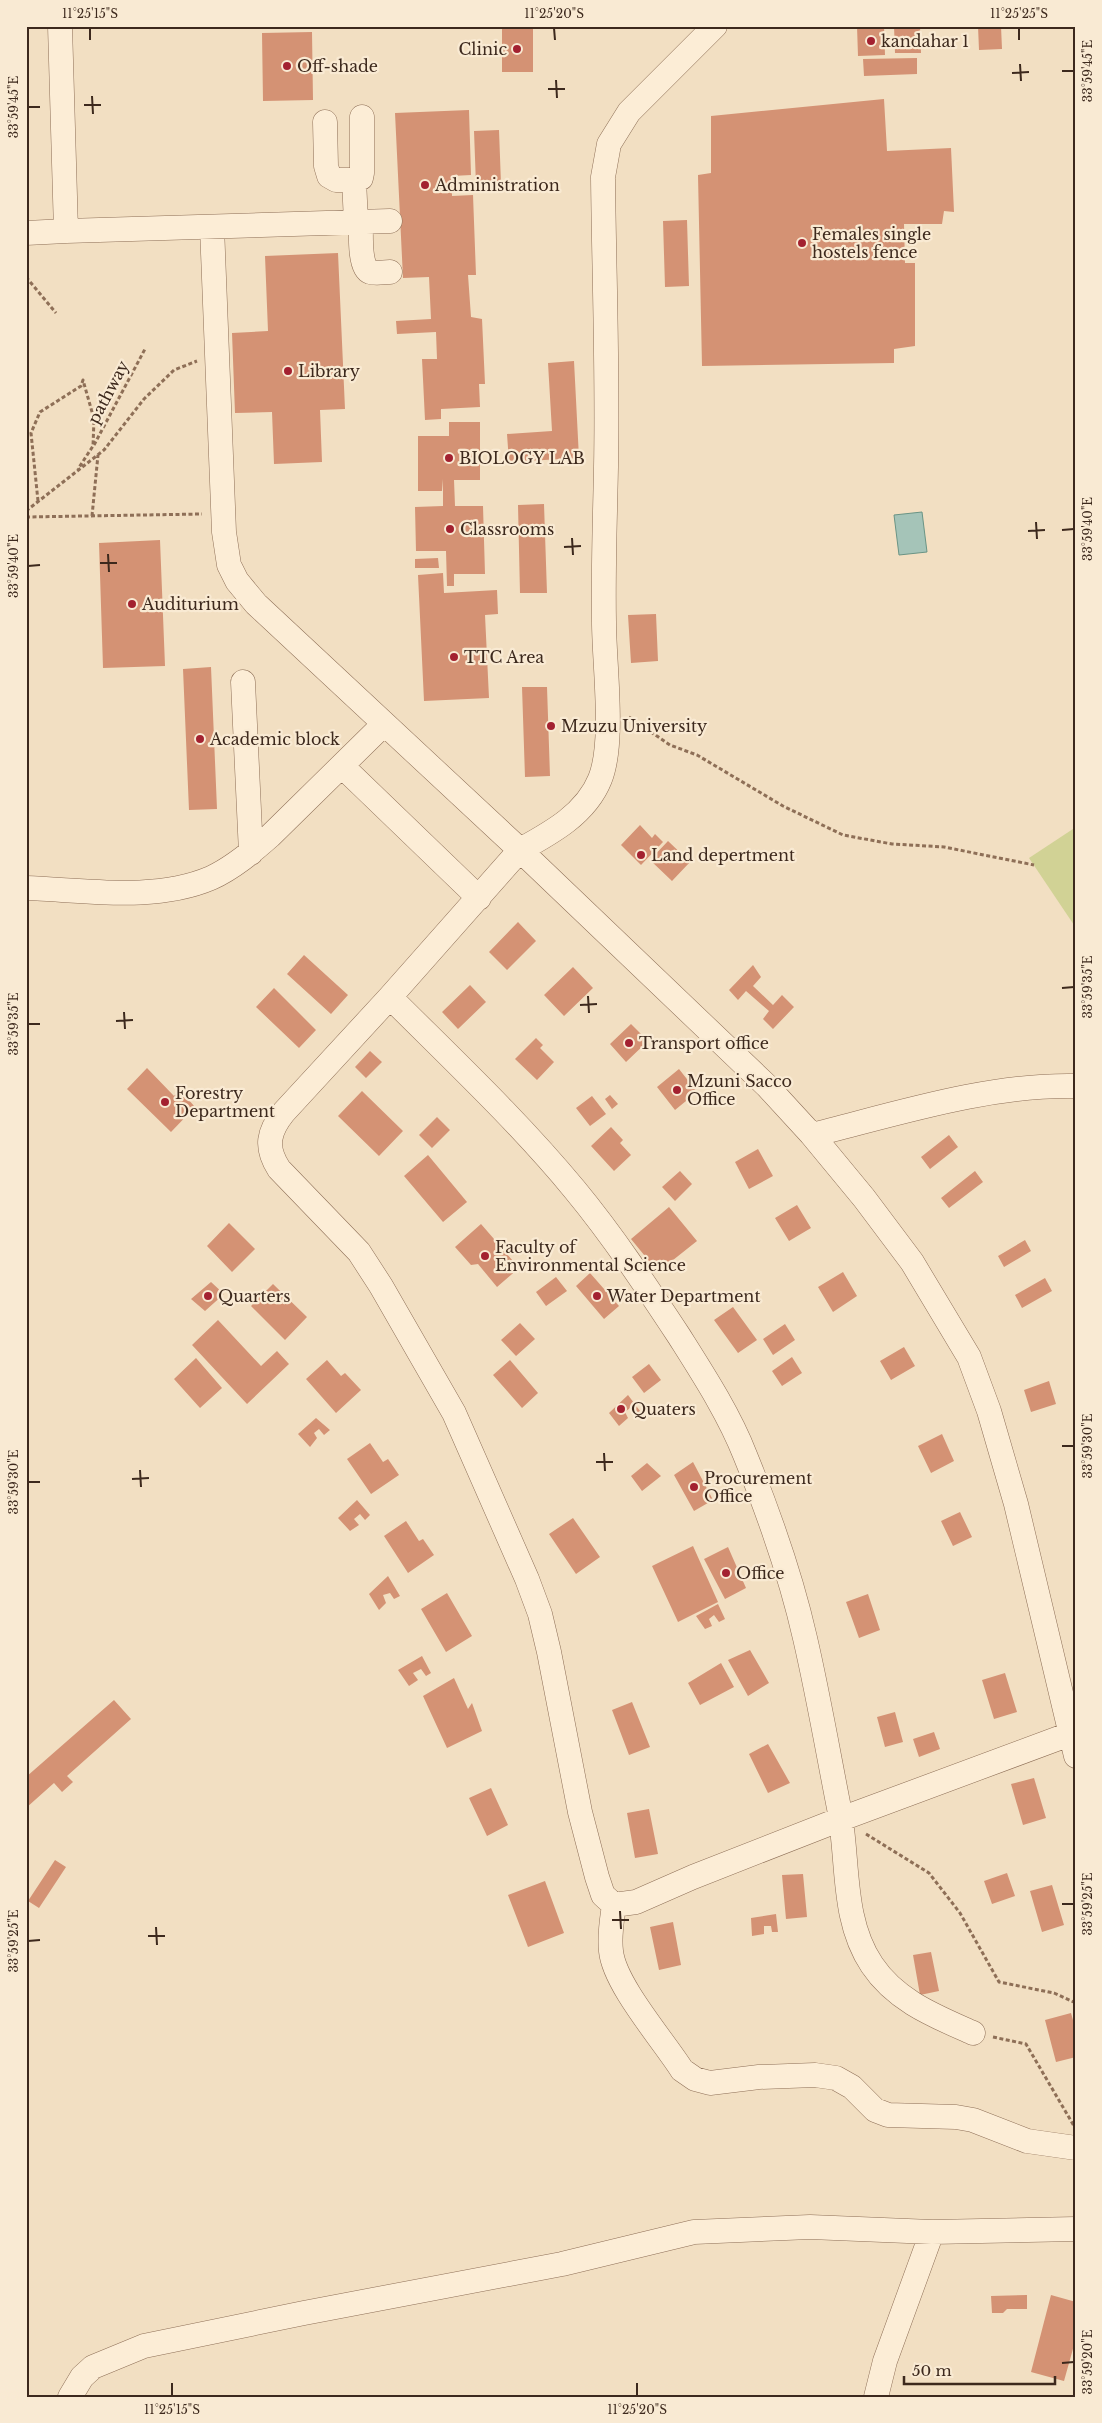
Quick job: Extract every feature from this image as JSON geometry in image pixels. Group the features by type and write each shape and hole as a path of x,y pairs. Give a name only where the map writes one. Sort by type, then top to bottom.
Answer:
{"street":[{"path":"60,26 66,231"},
{"path":"212,227 223,514 226,552 229,565 238,581 256,604 520,850 767,1086 812,1135 864,1198 912,1262 969,1357 989,1411 1016,1504 1073,1745 841,1819 693,1877 636,1902 614,1904 604,1895 597,1877 580,1812 550,1652 540,1614 527,1579 454,1413 382,1286 359,1252 279,1170 271,1157 270,1143 273,1126 520,850 578,813 600,780 607,746 603,177 609,144 630,112 715,26"},
{"path":"325,122 326,166 329,176 336,180 354,180 360,178 362,173 362,117"},
{"path":"354,180 362,263 365,269 371,272 390,272"},
{"path":"26,233 390,221"},
{"path":"243,682 251,853"},
{"path":"26,888 125,892 176,889 212,878 251,853 384,724"},
{"path":"342,766 479,898"},
{"path":"390,997 506,1112 576,1190 644,1283 708,1382 744,1453 778,1544 805,1636 841,1819 845,1869 854,1925 871,1964 895,1991 924,2011 973,2033"},
{"path":"812,1135 1000,1092 1048,1086 1076,1086"},
{"path":"614,1904 610,1934 611,1953 618,1973 682,2070 695,2079 710,2083 759,2077 815,2075 836,2078 852,2087 874,2110 888,2115 956,2117 973,2120 1027,2141 1076,2148"},
{"path":"70,2397 82,2377 94,2367 144,2346 304,2313 562,2264 694,2232 810,2227 932,2232 1076,2229"},
{"path":"876,2397 885,2361 932,2232"}],"path":[{"path":"26,277 56,313"},
{"name":"pathway","path":"75,473 93,446 145,349"},
{"path":"26,511 98,455 144,399 174,370 216,353"},
{"name":"pathway","path":"38,502 31,433 40,412 82,386 83,380 94,419 93,446"},
{"path":"92,516 98,455"},
{"path":"26,516 223,514"},
{"path":"606,701 670,745 698,755 783,806 843,835 892,844 944,847 1034,865"},
{"path":"841,1819 930,1873 960,1913 999,1982 1054,1993 1076,2003"},
{"path":"973,2033 1026,2044 1076,2128"}],"green space":[{"path":"1076,827 1076,928 1029,858"}],"shaded area":[{"path":"922,512 927,552 899,555 894,515"}],"building":[{"name":"Clinic","path":"502,26 533,26 533,72 502,72"},
{"name":"kandahar 1","path":"857,26 884,26 885,55 858,56"},
{"path":"894,26 920,26 921,53 895,53"},
{"path":"978,26 1001,26 1002,49 979,50"},
{"name":"Off-shade","path":"312,32 313,100 263,101 262,33"},
{"path":"917,58 917,74 864,76 863,59"},
{"name":"Females single hostels fence","path":"884,99 887,151 951,148 954,212 944,211 942,224 904,224 905,263 915,263 915,346 894,349 894,363 702,366 698,175 711,173 711,116"},
{"name":"Administration","path":"469,110 471,175 452,176 452,196 473,195 476,275 468,275 471,317 482,319 485,384 479,384 480,407 441,409 441,419 425,420 422,359 437,359 436,332 397,334 396,321 431,319 429,277 403,278 395,113"},
{"path":"499,130 501,184 476,185 474,131"},
{"path":"687,220 689,286 665,287 663,221"},
{"name":"Library","path":"338,253 345,409 320,410 322,462 274,464 272,412 235,413 232,333 268,331 265,256"},
{"path":"574,361 579,458 509,462 507,434 552,431 548,363"},
{"path":"449,422 480,422 480,480 454,480 455,506 483,506 485,574 454,574 454,586 447,586 446,551 416,551 415,507 443,506 443,479 442,491 418,491 418,436 449,436"},
{"path":"544,504 547,593 520,593 518,505"},
{"name":"Auditurium","path":"160,540 165,666 103,668 99,543"},
{"name":"Classrooms","path":"438,558 439,568 415,568 415,559"},
{"name":"TTC Area","path":"443,573 444,593 497,590 498,614 485,615 489,698 424,701 418,575"},
{"path":"656,614 658,661 631,663 628,615"},
{"name":"Academic block","path":"211,667 217,809 189,810 183,669"},
{"path":"522,687 547,687 550,776 525,777"},
{"name":"Land depertment","path":"640,825 652,838 655,834 663,842 641,865 621,845"},
{"path":"668,841 690,862 672,881 650,860"},
{"path":"518,922 536,941 507,970 489,952"},
{"path":"304,955 348,995 331,1014 287,974"},
{"path":"753,965 761,977 753,986 773,1005 782,995 794,1007 773,1029 763,1019 769,1011 746,991 738,1000 729,990"},
{"path":"573,967 593,988 564,1016 544,995"},
{"path":"470,985 486,1002 458,1029 442,1012"},
{"path":"274,988 316,1030 299,1048 256,1007"},
{"name":"Transport office","path":"631,1024 648,1041 626,1062 610,1044"},
{"path":"536,1038 543,1045 540,1048 554,1062 537,1080 515,1059"},
{"path":"370,1051 382,1062 366,1078 355,1067"},
{"name":"Forestry Department","path":"147,1068 174,1096 180,1090 195,1107 171,1132 127,1089"},
{"name":"Mzuni Sacco Office","path":"679,1069 697,1092 675,1110 657,1087"},
{"path":"362,1091 403,1131 379,1156 338,1116"},
{"path":"610,1095 618,1104 612,1109 605,1099"},
{"path":"592,1096 606,1114 590,1126 576,1108"},
{"path":"437,1117 450,1130 432,1148 419,1135"},
{"path":"611,1127 623,1140 620,1143 631,1155 614,1171 591,1146"},
{"path":"949,1135 958,1147 930,1169 921,1157"},
{"path":"758,1149 773,1176 749,1189 735,1162"},
{"path":"428,1155 467,1202 443,1222 404,1176"},
{"path":"680,1171 692,1184 675,1201 662,1187"},
{"path":"975,1171 983,1182 949,1208 941,1198"},
{"path":"797,1205 811,1228 789,1241 775,1218"},
{"path":"669,1207 697,1241 658,1272 631,1239"},
{"path":"229,1223 255,1249 232,1272 207,1246"},
{"name":"Faculty of Environmental Science","path":"481,1224 519,1268 497,1287 478,1264 471,1265 455,1247"},
{"path":"1025,1240 1031,1251 1004,1267 998,1256"},
{"path":"843,1272 857,1296 833,1312 818,1287"},
{"name":"Water Department","path":"590,1273 619,1306 604,1319 576,1286"},
{"path":"556,1277 567,1291 546,1306 536,1292"},
{"path":"1045,1278 1052,1291 1022,1308 1015,1295"},
{"name":"Quarters","path":"211,1282 224,1294 205,1311 191,1299"},
{"path":"273,1284 307,1317 285,1340 251,1306"},
{"path":"733,1307 757,1340 738,1353 714,1320"},
{"path":"218,1320 261,1366 277,1351 289,1364 247,1404 192,1345"},
{"path":"520,1323 535,1339 516,1356 501,1340"},
{"path":"785,1324 795,1340 773,1355 763,1339"},
{"path":"904,1347 915,1366 891,1380 880,1361"},
{"path":"792,1357 802,1373 782,1386 772,1371"},
{"path":"196,1358 222,1388 200,1408 174,1379"},
{"path":"327,1360 341,1376 345,1373 361,1390 336,1413 306,1379"},
{"path":"510,1360 538,1393 522,1408 493,1375"},
{"path":"649,1364 661,1380 644,1393 632,1377"},
{"path":"1049,1381 1056,1404 1031,1412 1024,1390"},
{"name":"Quaters","path":"628,1395 640,1411 636,1413 630,1408 625,1412 628,1418 619,1426 609,1413"},
{"path":"316,1418 330,1430 324,1435 319,1429 314,1433 317,1438 310,1447 298,1434"},
{"path":"942,1434 954,1461 931,1473 918,1446"},
{"path":"370,1443 383,1462 388,1459 399,1475 371,1494 347,1459"},
{"name":"Procurement Office","path":"693,1462 713,1500 694,1511 674,1475"},
{"path":"647,1463 661,1476 642,1491 631,1476"},
{"path":"357,1500 370,1515 365,1520 360,1514 354,1519 359,1525 350,1531 338,1518"},
{"path":"960,1512 972,1537 953,1546 941,1521"},
{"path":"573,1518 600,1557 576,1574 549,1534"},
{"path":"406,1521 419,1541 423,1539 434,1555 408,1573 384,1536"},
{"path":"693,1546 718,1602 678,1622 652,1566"},
{"name":"Office","path":"728,1547 746,1588 725,1599 704,1559"},
{"path":"388,1576 400,1596 394,1599 390,1593 383,1595 386,1603 379,1610 369,1594"},
{"path":"447,1593 472,1636 446,1652 421,1609"},
{"path":"868,1594 880,1630 859,1638 846,1602"},
{"path":"718,1604 725,1619 719,1622 714,1615 709,1619 712,1626 705,1629 696,1616"},
{"path":"750,1650 769,1683 748,1696 728,1660"},
{"path":"422,1656 431,1673 426,1676 421,1669 413,1673 418,1680 409,1686 398,1670"},
{"path":"721,1663 734,1687 700,1705 688,1683"},
{"path":"1005,1673 1017,1712 994,1719 982,1680"},
{"path":"454,1678 468,1709 472,1703 482,1731 447,1748 423,1696"},
{"path":"114,1700 131,1719 67,1776 73,1782 62,1792 54,1783 26,1808 26,1777"},
{"path":"632,1702 650,1747 629,1755 612,1710"},
{"path":"895,1712 903,1742 885,1747 877,1717"},
{"path":"934,1732 940,1749 919,1757 913,1739"},
{"path":"768,1744 790,1783 768,1793 749,1754"},
{"path":"1034,1778 1046,1818 1023,1825 1011,1784"},
{"path":"491,1788 508,1825 487,1836 469,1798"},
{"path":"649,1809 658,1854 635,1858 627,1813"},
{"path":"55,1860 66,1867 39,1908 28,1901"},
{"path":"1007,1873 1015,1896 992,1904 984,1881"},
{"path":"803,1874 807,1917 786,1919 782,1875"},
{"path":"545,1881 564,1933 528,1947 508,1895"},
{"path":"1052,1885 1064,1925 1042,1932 1030,1891"},
{"path":"776,1914 778,1932 772,1932 771,1926 764,1926 764,1934 752,1936 751,1918"},
{"path":"673,1922 681,1965 659,1970 650,1927"},
{"path":"931,1952 939,1991 920,1995 913,1955"},
{"path":"1071,2013 1076,2031 1076,2057 1056,2062 1045,2020"},
{"path":"1027,2295 1027,2309 1007,2309 1003,2313 992,2313 991,2296"},
{"path":"1051,2295 1076,2302 1076,2338 1064,2381 1031,2372"}],"place":[{"name":"kandahar 1","path":"871,41"},
{"name":"Clinic","path":"517,49"},
{"name":"Off-shade","path":"287,66"},
{"name":"Administration","path":"425,185"},
{"name":"Females single hostels fence","path":"802,243"},
{"name":"Library","path":"288,371"},
{"name":"BIOLOGY LAB","path":"449,458"},
{"name":"Classrooms","path":"450,529"},
{"name":"Auditurium","path":"132,604"},
{"name":"TTC Area","path":"454,657"},
{"name":"Mzuzu University","path":"551,726"},
{"name":"Academic block","path":"200,739"},
{"name":"Land depertment","path":"641,855"},
{"name":"Transport office","path":"629,1043"},
{"name":"Mzuni Sacco Office","path":"677,1090"},
{"name":"Forestry Department","path":"165,1102"},
{"name":"Faculty of Environmental Science","path":"485,1256"},
{"name":"Quarters","path":"208,1296"},
{"name":"Water Department","path":"597,1296"},
{"name":"Quaters","path":"621,1409"},
{"name":"Procurement Office","path":"694,1487"},
{"name":"Office","path":"726,1573"}]}
